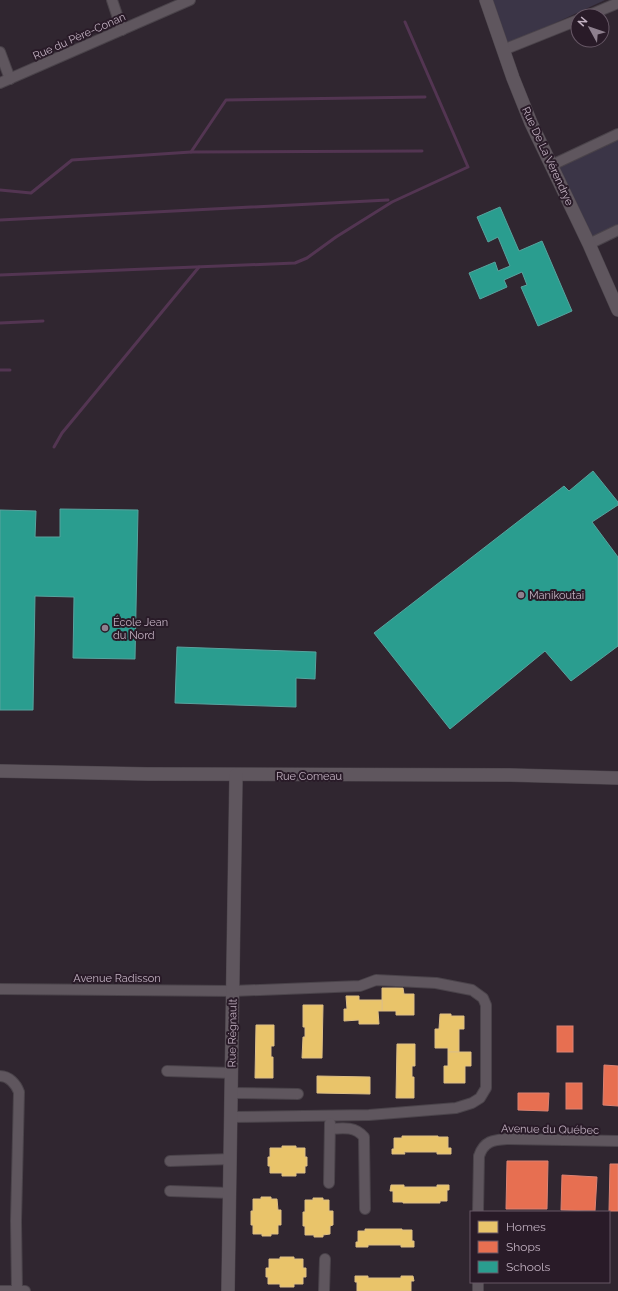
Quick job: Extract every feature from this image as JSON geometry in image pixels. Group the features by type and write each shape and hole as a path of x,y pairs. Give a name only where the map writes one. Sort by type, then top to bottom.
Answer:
{"street":[{"path":"112,0 122,30"},
{"name":"Rue du Père-Conan","path":"0,84 190,0"},
{"name":"Rue De La Vérendrye","path":"486,0 503,50 531,123 589,244 618,310"},
{"path":"606,8 618,3"},
{"path":"503,50 570,23"},
{"path":"0,52 10,79"},
{"path":"552,165 618,134"},
{"path":"589,244 618,230"},
{"name":"Rue Comeau","path":"0,771 236,775 510,775 618,778"},
{"name":"Rue Régnault","path":"228,1291 236,775"},
{"name":"Avenue Radisson","path":"0,989 233,991 360,986 376,980 436,983 472,990 483,998 486,1005 486,1088 480,1098 456,1108 369,1115 330,1115"},
{"path":"167,1071 232,1073"},
{"path":"0,1076 4,1076 16,1085 19,1092 16,1291"},
{"path":"232,1093 298,1094"},
{"path":"231,1117 330,1115 329,1183"},
{"path":"330,1128 351,1128 360,1132 364,1137 365,1209"},
{"name":"Avenue du Québec","path":"478,1211 479,1156 481,1149 486,1144 494,1140 618,1141"},
{"path":"170,1161 230,1159"},
{"path":"170,1191 230,1193"},
{"path":"324,1291 325,1259"},
{"path":"0,1291 25,1291"}],"shaded area":[{"path":"482,0 605,0 588,8 570,8 570,16 499,49"},
{"path":"618,129 618,227 588,241 551,161"}],"building: Homes":[{"path":"382,988 403,988 404,994 414,994 414,1015 396,1015 396,1011 382,1011"},
{"path":"346,996 359,996 359,1000 382,1000 382,1011 378,1011 379,1024 359,1024 359,1020 344,1021 344,1009 347,1009"},
{"path":"303,1005 323,1005 322,1058 302,1058 303,1037 305,1037 305,1027 303,1027"},
{"path":"440,1014 464,1016 464,1029 459,1029 459,1052 448,1052 448,1048 435,1048 435,1029 439,1029"},
{"path":"256,1025 274,1025 274,1046 271,1046 271,1057 273,1057 273,1078 255,1078"},
{"path":"397,1044 415,1044 415,1066 412,1066 412,1077 414,1077 414,1098 396,1098"},
{"path":"448,1052 471,1052 471,1066 465,1066 465,1083 444,1083 444,1066 448,1066"},
{"path":"317,1076 370,1077 370,1094 317,1093"},
{"path":"402,1136 448,1137 448,1148 451,1148 451,1154 437,1154 437,1152 404,1152 405,1154 392,1154 392,1149 394,1149 394,1138 402,1138"},
{"path":"282,1146 296,1146 296,1148 305,1148 307,1166 305,1166 305,1173 296,1173 296,1176 282,1176 282,1173 270,1173 268,1157 270,1157 270,1148 282,1148"},
{"path":"391,1185 404,1185 404,1187 437,1187 437,1185 449,1185 449,1190 447,1190 447,1201 440,1201 440,1203 393,1202 393,1191 390,1191"},
{"path":"261,1197 271,1197 271,1199 277,1199 278,1210 281,1210 281,1225 278,1225 278,1234 262,1236 262,1234 253,1234 253,1225 251,1225 251,1211 253,1211 253,1199 261,1199"},
{"path":"313,1198 323,1198 323,1200 329,1200 329,1211 333,1211 333,1225 330,1226 330,1234 323,1235 323,1237 305,1235 305,1226 303,1226 303,1212 305,1212 305,1200 313,1200"},
{"path":"365,1229 412,1230 412,1241 414,1241 414,1247 401,1247 401,1245 368,1245 368,1247 356,1247 356,1242 358,1242 358,1231 365,1231"},
{"path":"280,1257 294,1257 294,1259 303,1259 303,1268 306,1268 306,1277 303,1277 303,1284 294,1284 294,1287 280,1287 280,1284 268,1284 266,1268 269,1268 269,1259 280,1259"},
{"path":"355,1276 368,1276 368,1278 401,1278 401,1276 413,1276 414,1281 411,1281 411,1291 357,1291"}],"building: Shops":[{"path":"557,1026 573,1026 573,1052 557,1052"},
{"path":"604,1065 618,1066 618,1106 603,1105"},
{"path":"566,1083 582,1083 582,1109 566,1109"},
{"path":"518,1093 549,1093 548,1111 518,1110"},
{"path":"507,1161 548,1161 547,1209 506,1209"},
{"path":"610,1164 618,1164 618,1211 609,1211"},
{"path":"562,1175 597,1177 595,1211 561,1210"}],"building: Schools":[{"path":"500,207 519,251 542,241 572,311 538,326 521,287 527,285 522,272 504,280 507,287 480,299 469,273 495,262 498,271 510,266 498,237 488,242 477,217"},
{"name":"Manikoutai","path":"593,471 618,502 618,505 592,522 618,557 618,646 571,681 545,651 450,729 374,633 564,486 569,491"},
{"name":"École Jean du Nord","path":"60,509 138,510 135,659 73,658 74,597 35,596 33,710 0,710 0,510 36,511 35,537 60,537"},
{"path":"177,647 316,652 315,679 296,678 296,707 175,703"}],"waterway":[{"path":"0,275 295,263 307,258 336,237 392,202 468,167 405,22"},
{"path":"191,152 226,100 425,97"},
{"path":"0,190 31,193 72,160 191,152 422,151"},
{"path":"0,220 388,200"},
{"path":"54,447 62,433 199,267"},
{"path":"0,323 43,321"},
{"path":"0,370 10,370"}],"place":[{"name":"Manikoutai","path":"521,595"},
{"name":"École Jean du Nord","path":"105,628"}]}
